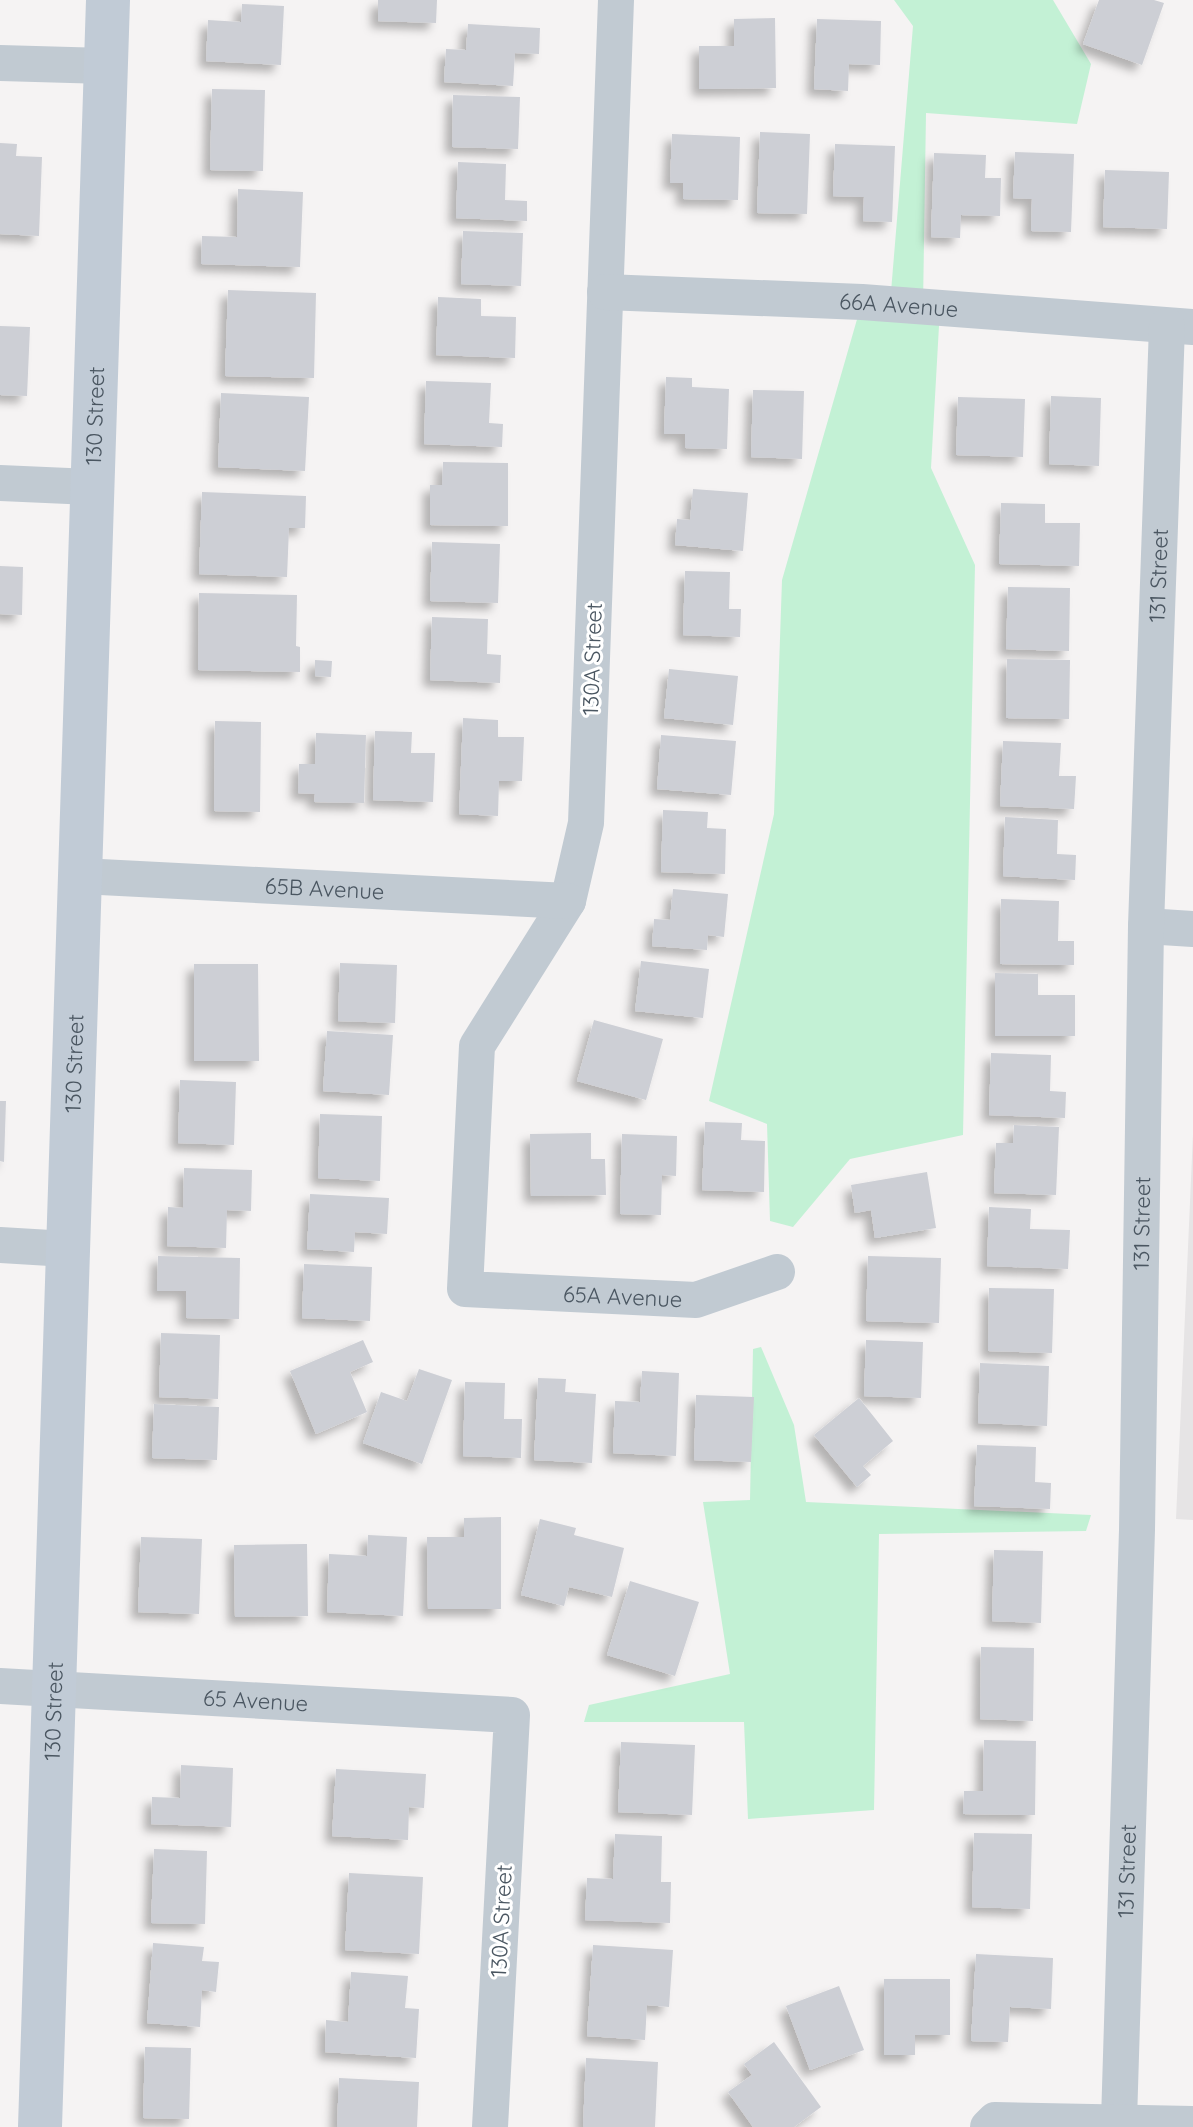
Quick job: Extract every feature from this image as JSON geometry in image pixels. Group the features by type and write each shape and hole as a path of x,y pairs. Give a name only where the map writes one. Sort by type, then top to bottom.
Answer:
{"street":[{"name":"130 Street","path":"40,2127 108,0"},
{"name":"130A Street","path":"465,1289 477,1046 568,901 586,823 616,0"},
{"path":"0,63 106,66"},
{"name":"66A Avenue","path":"605,292 862,302 1180,326"},
{"name":"131 Street","path":"1119,2121 1137,1530 1146,926 1180,326"},
{"path":"0,483 91,487"},
{"name":"65B Avenue","path":"81,876 568,901"},
{"path":"1146,926 1193,929"},
{"path":"0,1245 67,1249"},
{"name":"65A Avenue","path":"465,1289 696,1300 777,1272"},
{"name":"65 Avenue","path":"0,1686 512,1715"},
{"name":"130A Street","path":"490,2127 512,1715"},
{"path":"988,2127 995,2120 1193,2124"}],"shaded area":[{"path":"1193,1134 1193,1520 1176,1519"}],"green space":[{"path":"894,0 1053,0 1091,64 1077,124 926,113 923,306 940,308 931,468 975,565 963,1135 850,1159 793,1227 770,1221 767,1124 709,1101 774,814 782,580 862,302 890,304 913,26"},
{"path":"761,1347 794,1425 806,1502 1091,1515 1086,1531 879,1534 874,1810 748,1819 744,1722 584,1722 589,1705 730,1674 703,1502 750,1500 753,1349"}],"building":[{"path":"378,0 437,0 436,23 378,21"},
{"path":"1099,0 1154,0 1164,3 1142,65 1083,44"},
{"path":"242,4 284,6 281,65 206,61 208,20 241,22"},
{"path":"775,18 776,88 699,89 699,46 734,46 734,19"},
{"path":"817,19 881,21 880,65 849,64 848,91 814,89"},
{"path":"468,24 540,28 539,54 515,53 513,86 444,82 446,49 466,50"},
{"path":"212,89 265,90 263,171 210,170"},
{"path":"453,95 520,97 518,149 452,147"},
{"path":"760,132 810,134 807,214 757,213"},
{"path":"672,134 740,137 738,200 683,199 683,183 670,183"},
{"path":"0,143 17,144 16,156 42,157 39,236 0,234"},
{"path":"835,144 895,146 892,222 863,221 864,197 833,196"},
{"path":"1015,152 1074,154 1071,232 1031,231 1032,199 1013,198"},
{"path":"934,153 986,155 985,178 1001,178 1000,216 961,215 960,238 931,237"},
{"path":"458,162 506,164 505,200 527,201 527,221 456,218"},
{"path":"1105,170 1169,172 1167,229 1103,227"},
{"path":"238,189 303,192 300,267 201,264 202,236 237,237"},
{"path":"463,231 523,233 521,286 461,284"},
{"path":"228,290 316,293 314,378 225,376"},
{"path":"438,297 481,299 481,316 516,317 515,358 436,355"},
{"path":"0,326 30,327 27,396 0,395"},
{"path":"666,377 692,378 692,387 729,389 727,449 685,448 685,434 664,434"},
{"path":"426,381 491,383 489,423 503,424 502,447 424,444"},
{"path":"753,390 804,391 802,459 751,457"},
{"path":"221,393 309,397 305,471 218,467"},
{"path":"1051,396 1101,398 1099,466 1049,464"},
{"path":"958,397 1025,399 1023,457 956,455"},
{"path":"443,462 508,463 508,526 430,525 430,485 442,485"},
{"path":"693,489 748,493 743,551 675,545 677,519 690,520"},
{"path":"202,492 306,496 305,528 289,528 287,577 199,574"},
{"path":"1001,503 1045,504 1045,523 1080,523 1079,566 999,564"},
{"path":"432,542 500,544 498,603 430,601"},
{"path":"0,566 23,567 22,615 0,614"},
{"path":"685,571 730,572 729,609 741,609 740,637 683,635"},
{"path":"1008,587 1070,588 1069,651 1006,649"},
{"path":"199,593 297,595 296,646 300,647 300,672 198,670"},
{"path":"432,617 488,619 487,654 501,655 500,683 430,680"},
{"path":"1007,659 1070,660 1069,719 1006,718"},
{"path":"315,660 332,661 331,677 315,676"},
{"path":"669,669 738,676 733,725 664,718"},
{"path":"463,718 498,720 498,737 524,737 522,781 499,781 498,816 459,814"},
{"path":"215,721 261,722 260,812 214,811"},
{"path":"375,731 412,732 411,753 435,753 433,802 373,800"},
{"path":"316,733 366,735 364,803 314,802 315,794 298,793 299,764 315,764"},
{"path":"661,735 736,741 731,795 657,789"},
{"path":"1003,741 1061,743 1059,776 1076,776 1074,809 1000,806"},
{"path":"663,810 708,812 707,828 726,829 725,874 661,872"},
{"path":"1005,817 1058,820 1057,854 1076,855 1075,880 1003,876"},
{"path":"673,889 728,894 724,937 708,935 707,950 652,946 654,919 670,920"},
{"path":"1001,899 1059,901 1058,941 1074,941 1074,965 1000,964"},
{"path":"641,961 709,969 703,1018 635,1011"},
{"path":"340,963 397,965 395,1023 338,1021"},
{"path":"194,964 258,964 259,1061 194,1061"},
{"path":"995,973 1038,974 1038,995 1075,995 1075,1036 995,1036"},
{"path":"594,1020 663,1039 646,1100 577,1081"},
{"path":"327,1031 393,1035 389,1095 323,1091"},
{"path":"991,1053 1051,1055 1050,1091 1066,1092 1065,1118 989,1115"},
{"path":"180,1080 236,1082 234,1145 178,1143"},
{"path":"0,1101 6,1101 4,1162 0,1161"},
{"path":"320,1114 382,1116 380,1181 318,1178"},
{"path":"705,1122 742,1123 741,1140 765,1141 764,1192 702,1190"},
{"path":"1014,1125 1059,1127 1056,1195 994,1193 996,1143 1013,1143"},
{"path":"591,1133 591,1159 605,1159 606,1195 531,1196 530,1134"},
{"path":"622,1134 677,1136 676,1176 662,1175 661,1215 620,1214"},
{"path":"184,1168 252,1170 251,1211 227,1210 226,1248 167,1246 168,1207 183,1208"},
{"path":"927,1172 936,1228 875,1238 871,1210 855,1213 851,1185"},
{"path":"310,1194 389,1198 387,1234 355,1232 354,1252 307,1249"},
{"path":"989,1207 1031,1209 1030,1229 1070,1230 1068,1269 987,1266"},
{"path":"158,1256 240,1258 239,1319 186,1318 186,1291 157,1291"},
{"path":"868,1256 941,1258 939,1323 866,1321"},
{"path":"304,1264 372,1267 370,1321 302,1318"},
{"path":"989,1288 1054,1289 1052,1353 988,1351"},
{"path":"161,1333 220,1335 218,1399 159,1397"},
{"path":"363,1340 373,1362 350,1372 367,1412 316,1434 290,1371"},
{"path":"866,1340 923,1342 921,1398 864,1396"},
{"path":"980,1363 1049,1366 1047,1426 978,1423"},
{"path":"419,1369 452,1380 422,1464 363,1443 381,1392 407,1401"},
{"path":"642,1371 679,1373 676,1456 613,1453 615,1401 640,1402"},
{"path":"538,1378 566,1379 565,1392 596,1394 592,1463 534,1460"},
{"path":"465,1382 505,1383 504,1419 522,1419 521,1458 463,1456"},
{"path":"696,1395 754,1397 751,1462 694,1460"},
{"path":"859,1398 893,1441 863,1466 871,1475 857,1487 814,1435"},
{"path":"154,1404 219,1407 217,1460 152,1458"},
{"path":"977,1445 1036,1447 1035,1482 1051,1483 1050,1509 974,1506"},
{"path":"501,1517 501,1609 428,1609 427,1537 464,1537 464,1518"},
{"path":"540,1519 576,1528 574,1535 624,1548 612,1597 569,1587 564,1606 521,1595"},
{"path":"368,1535 407,1537 403,1616 327,1612 329,1554 367,1556"},
{"path":"141,1537 202,1539 199,1614 138,1612"},
{"path":"307,1544 308,1616 235,1617 234,1545"},
{"path":"994,1550 1043,1551 1041,1623 992,1621"},
{"path":"630,1581 699,1602 675,1676 607,1655"},
{"path":"981,1647 1034,1648 1033,1721 980,1719"},
{"path":"984,1740 1036,1741 1035,1815 963,1814 964,1791 983,1791"},
{"path":"621,1742 695,1745 692,1815 618,1812"},
{"path":"181,1765 233,1768 231,1827 151,1824 152,1797 180,1798"},
{"path":"336,1769 426,1774 424,1808 409,1807 408,1840 332,1836"},
{"path":"974,1833 1032,1834 1030,1909 972,1907"},
{"path":"615,1834 662,1836 661,1882 671,1882 670,1923 585,1920 587,1878 613,1879"},
{"path":"154,1849 207,1851 205,1924 151,1923"},
{"path":"349,1873 423,1877 419,1954 345,1950"},
{"path":"153,1943 204,1947 202,1961 219,1962 216,1992 202,1990 200,2027 147,2023"},
{"path":"593,1945 673,1950 669,2007 647,2005 645,2040 587,2036"},
{"path":"976,1954 1053,1958 1051,2009 1010,2007 1008,2042 971,2041"},
{"path":"351,1972 408,1976 405,2008 419,2009 416,2058 325,2052 326,2020 348,2022"},
{"path":"884,1979 950,1979 950,2035 915,2035 915,2055 884,2055"},
{"path":"839,1986 864,2050 810,2070 786,2006"},
{"path":"774,2042 821,2107 794,2127 753,2127 728,2092 752,2075 744,2064"},
{"path":"145,2047 191,2048 189,2119 143,2118"},
{"path":"586,2058 658,2062 655,2127 583,2127"},
{"path":"339,2078 419,2082 417,2127 337,2127"}]}
